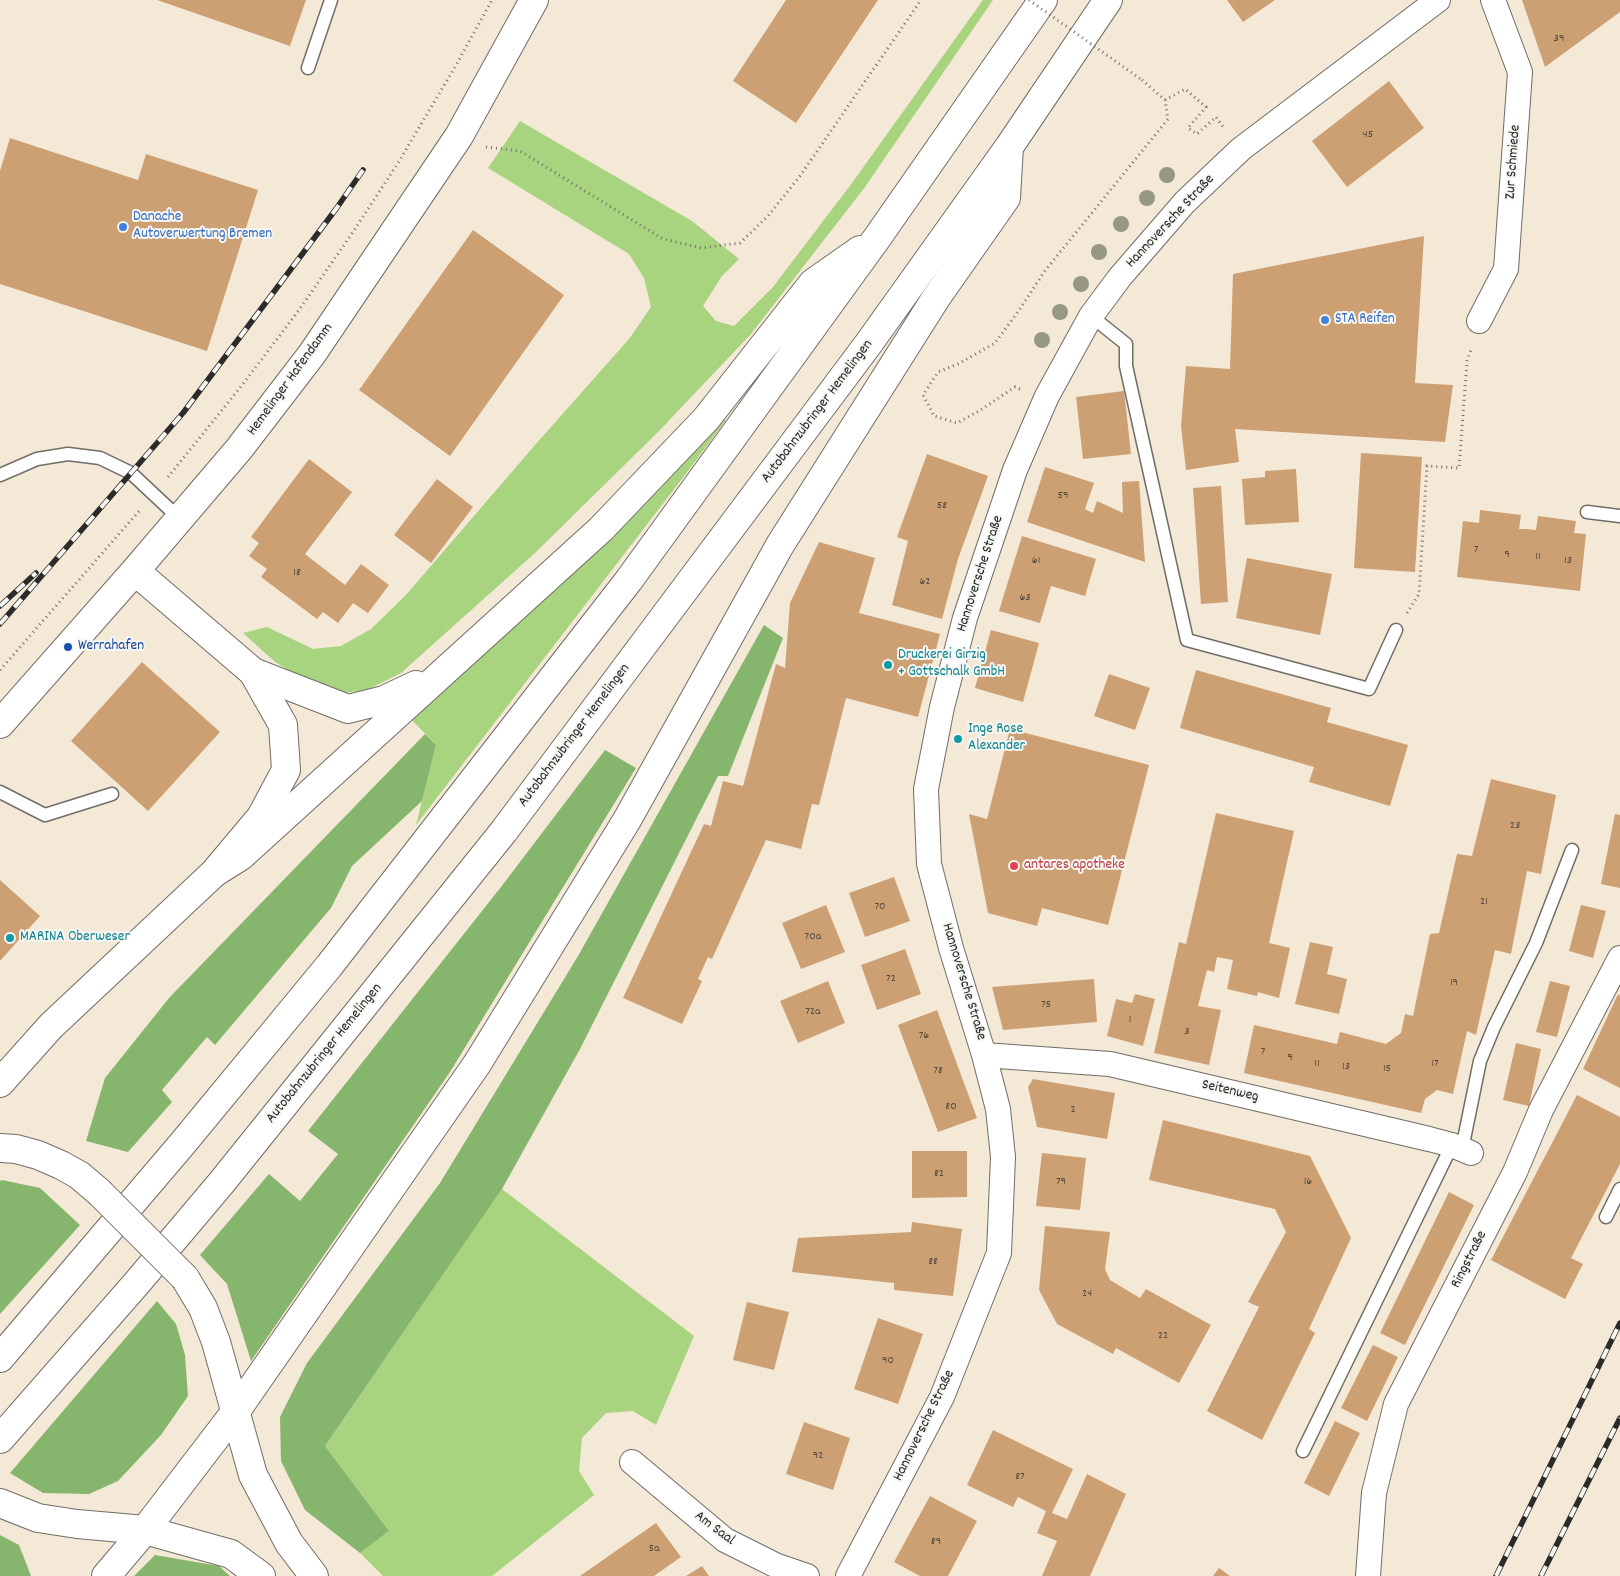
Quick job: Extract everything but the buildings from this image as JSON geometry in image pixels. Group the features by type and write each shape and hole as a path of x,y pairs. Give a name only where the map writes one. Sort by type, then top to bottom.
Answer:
{"main road":[{"name":"Hemelinger Hafendamm","path":"0,724 180,519 239,449 312,354 460,136 534,0"},
{"path":"0,1358 177,1151 329,966 629,580 877,238 1043,0"},
{"name":"Autobahnzubringer Hemelingen","path":"0,1439 136,1284 222,1182 504,831 869,343 1009,147 1108,0"},
{"path":"106,1576 146,1530 236,1411 477,1064 627,820 780,545 936,298 1006,198 1009,147"},
{"path":"214,873 241,856 601,529 706,419 813,283 877,238"},
{"path":"135,572 253,672 348,710 384,700 442,672"},
{"path":"0,1083 52,1026 214,873 261,817 286,770 283,724 253,672"},
{"path":"0,1148 16,1149 38,1155 60,1164 78,1175 99,1192 185,1278 203,1308 216,1342 253,1475 289,1543 314,1576"},
{"path":"0,1503 38,1518 77,1524 146,1530 231,1554 261,1576"}],"street":[{"name":"Hannoversche Straße","path":"848,1576 942,1397 999,1253 1003,1157 998,1109 984,1055 951,948 929,864 926,789 942,707 965,618 1015,470 1047,396 1090,316 1120,277 1184,202 1241,149 1438,0"},
{"name":"Zur Schmiede","path":"1479,321 1506,269 1520,72 1493,0"},
{"name":"Ringstraße","path":"1368,1576 1374,1493 1396,1404 1515,1172 1541,1110 1620,958"},
{"name":"Seitenweg","path":"984,1055 1110,1064 1462,1149"},
{"name":"Am Saal","path":"632,1462 725,1540 774,1566 807,1576"}],"lane":[{"path":"308,68 331,0"},
{"path":"1090,316 1126,344 1126,366 1187,640 1369,689 1396,630"},
{"path":"0,475 37,459 68,454 100,458 131,473 180,519"},
{"path":"1587,512 1620,516"},
{"path":"0,792 45,815 112,794"},
{"path":"1303,1451 1462,1149 1480,1062 1494,1026 1536,943 1572,850"},
{"path":"1606,1217 1620,1189"}],"path":[{"path":"0,670 154,494 249,376 299,310 398,163 492,0"},
{"path":"460,136 477,146 520,150 664,239 701,248 740,243 768,216 800,176 921,0"},
{"path":"1029,0 1142,80 1165,100 1168,119 1044,272 995,343 958,364 938,372 924,395 934,416 957,423 1015,387 1047,396"},
{"path":"1165,100 1185,90 1206,107 1188,128 1197,134 1216,117"},
{"path":"1396,630 1419,594 1428,466 1459,468 1468,362 1479,321"}],"green space":[{"path":"983,0 993,0 865,187 751,334 659,431 535,553 401,673 367,690 341,693 307,682 274,661 243,633 267,627 313,649 341,646 371,629 406,595 629,339 651,307 644,278 629,254 488,168 520,121 692,221 739,259 722,276 703,306 716,321 734,326 773,287 852,183"},
{"path":"722,417 726,420 688,471 416,825 436,745 410,718"},
{"path":"764,625 783,638 728,776 718,776 580,1049 502,1189 325,1446 389,1531 360,1553 305,1510 281,1461 280,1417 307,1363 440,1183 578,956"},
{"path":"425,734 436,745 422,801 352,866 331,908 215,1045 207,1037 162,1090 172,1102 128,1152 86,1141 105,1078 169,998"},
{"path":"605,750 636,768 450,1072 251,1361 227,1284 200,1255 269,1174 300,1201 338,1154 308,1131 501,887"},
{"path":"0,1181 40,1188 80,1225 0,1314"},
{"path":"502,1189 694,1336 656,1425 633,1411 606,1413 582,1438 579,1471 594,1495 492,1576 383,1576 360,1553 389,1531 325,1446"},
{"path":"157,1301 176,1324 185,1355 188,1396 161,1435 118,1481 89,1494 43,1493 10,1473"},
{"path":"0,1535 19,1545 31,1576 0,1576"},
{"path":"155,1555 219,1566 230,1576 134,1576"}],"railway":[{"path":"0,624 183,413 336,209 363,170"},
{"path":"0,606 36,573"},
{"path":"1496,1576 1620,1323"},
{"path":"1541,1576 1620,1418"}],"place":[{"name":"Danache Autoverwertung Bremen","path":"123,227"},
{"name":"STA Reifen","path":"1325,320"},
{"name":"Werrahafen","path":"68,647"},
{"name":"Druckerei Girzig + Gottschalk GmbH","path":"888,665"},
{"name":"Inge Rose Alexander","path":"958,739"},
{"name":"antares apotheke","path":"1014,866"},
{"name":"MARINA Oberweser","path":"10,938"}]}
